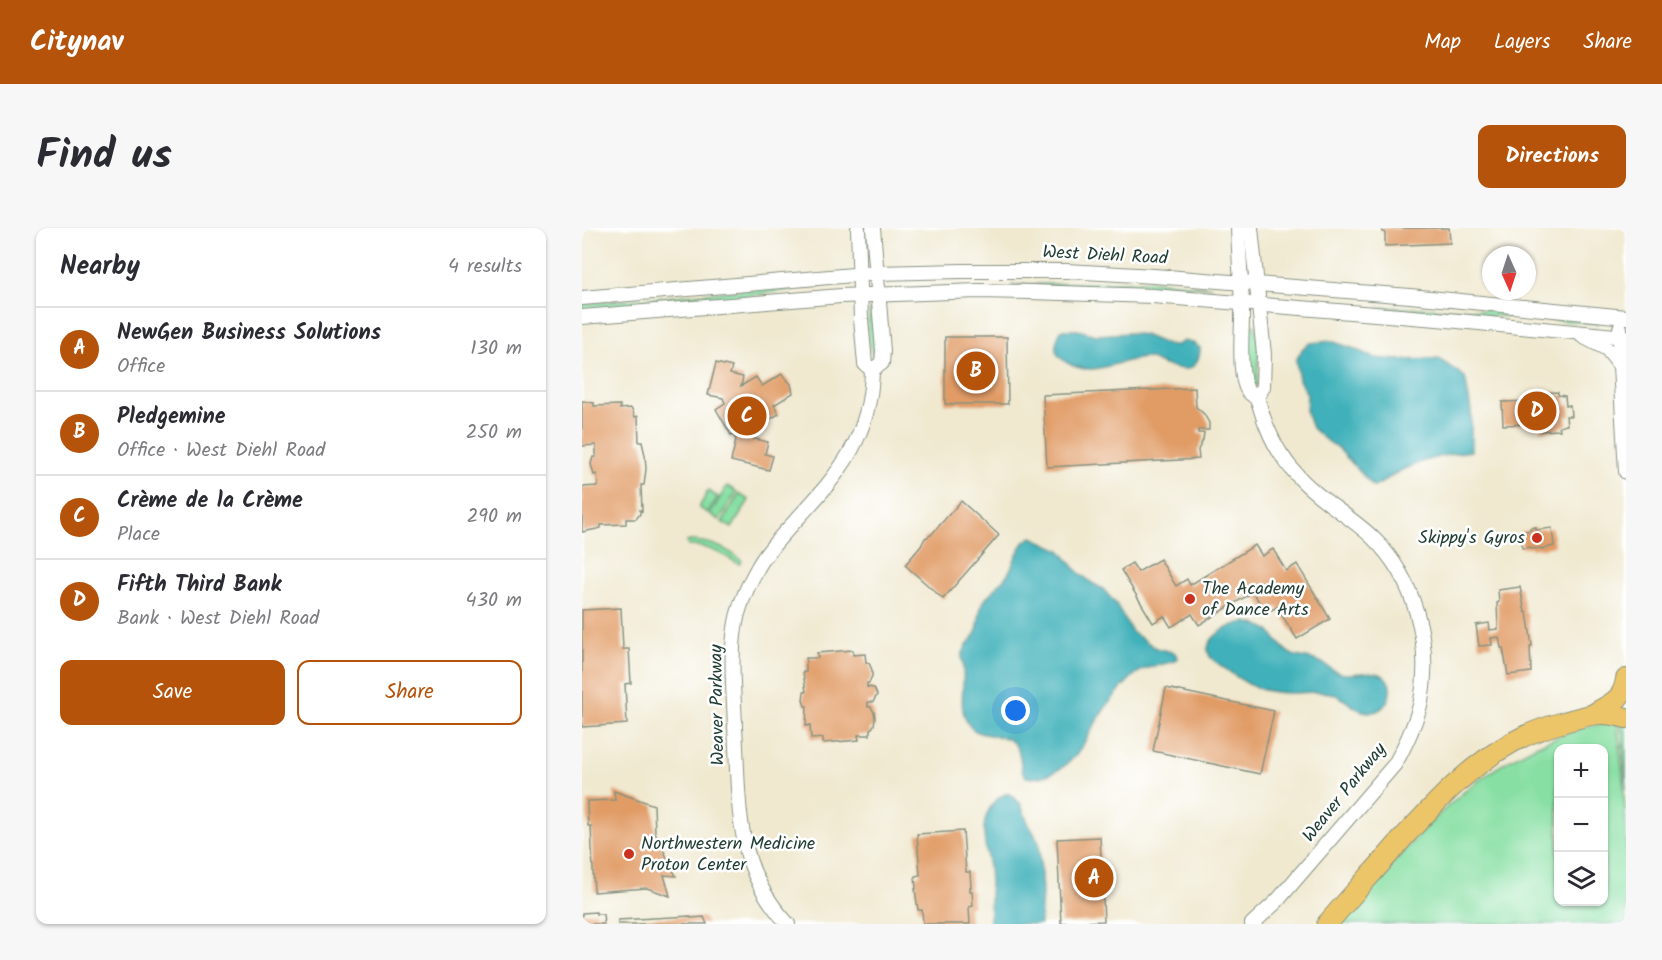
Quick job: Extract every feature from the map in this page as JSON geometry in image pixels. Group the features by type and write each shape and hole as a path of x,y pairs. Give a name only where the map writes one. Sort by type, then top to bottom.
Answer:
{"highway":[{"path":"1327,924 1420,819 1457,781 1512,742 1545,728 1595,713 1618,699 1625,689 1626,679"},
{"path":"1595,713 1626,718"}],"street":[{"name":"Weaver Parkway","path":"788,924 771,903 758,881 741,827 733,676 735,626 747,588 765,556 845,463 859,436 868,409 872,370 865,364 858,228"},
{"path":"873,228 878,294"},
{"name":"Weaver Parkway","path":"1238,228 1242,304 1240,343 1244,378 1248,391 1257,398 1274,442 1286,463 1307,487 1372,537 1392,561 1416,610 1423,643 1424,664 1421,701 1415,722 1395,764 1277,901 1252,924"},
{"path":"1251,228 1264,368 1263,387 1257,398"},
{"name":"West Diehl Road","path":"582,298 877,273 1067,271 1420,297 1623,317"},
{"path":"582,317 861,295 979,291 1153,297 1623,337"},
{"name":"Weaver Parkway","path":"872,370 882,363 883,351 878,294"},
{"path":"1623,317 1620,366 1626,472"},
{"path":"1575,332 1607,349 1620,366"}],"green space":[{"path":"1153,281 1212,287 1012,286 1012,285"},
{"path":"841,282 701,303 582,312 582,304"},
{"path":"1378,307 1522,311 1598,321 1598,324 1522,317 1426,314"},
{"path":"870,310 873,312 878,357 875,361 868,336"},
{"path":"1250,324 1255,325 1259,348 1257,385 1255,386 1250,374 1248,356"},
{"path":"727,486 737,492 719,520 710,514"},
{"path":"708,491 718,497 708,513 699,508"},
{"path":"739,494 749,500 732,528 722,522"},
{"path":"689,541 717,546 742,561 739,564 708,549 688,546"},
{"path":"1617,722 1626,829 1626,924 1340,924 1413,841 1464,792 1493,770 1525,752 1560,736 1595,725"},
{"path":"1620,723 1626,725 1626,790 1621,730"}],"water":[{"path":"1061,330 1078,330 1096,335 1131,333 1144,335 1168,345 1177,345 1184,341 1193,343 1200,348 1200,351 1195,364 1186,369 1147,358 1097,369 1087,369 1076,367 1058,355 1056,344"},
{"path":"1331,341 1374,358 1439,359 1465,377 1471,410 1471,451 1416,464 1374,487 1338,448 1312,428 1306,412 1307,394 1299,380 1296,360 1303,348 1310,343"},
{"path":"1032,537 1060,550 1078,572 1103,589 1116,604 1132,632 1156,648 1175,653 1177,658 1175,661 1150,667 1136,674 1109,703 1068,764 1046,775 1032,778 1026,777 1022,772 1020,755 1015,745 1002,737 979,733 967,722 962,702 962,658 977,630 983,603 1007,575 1019,549"},
{"path":"1246,622 1266,628 1293,655 1323,663 1340,673 1380,674 1389,683 1387,703 1377,711 1370,712 1355,708 1334,694 1324,692 1280,693 1258,688 1240,679 1211,658 1208,651 1212,639 1218,634 1232,626"},
{"path":"1006,794 1020,803 1039,842 1042,893 1040,924 990,924 990,875 984,828 992,805"}],"building":[{"path":"1382,228 1449,228 1450,243 1385,246 1385,232 1382,232"},
{"path":"945,337 1007,337 1008,404 945,404"},
{"path":"716,363 732,367 730,374 743,377 741,386 756,377 762,386 782,374 791,384 793,393 774,405 779,414 753,429 751,438 768,442 765,454 773,456 769,470 731,461 736,440 716,409 725,403 723,398 708,395"},
{"path":"1195,388 1196,407 1209,423 1209,430 1198,430 1198,433 1204,433 1198,450 1199,459 1047,467 1043,395"},
{"path":"1558,392 1558,395 1565,396 1566,406 1570,405 1571,416 1566,416 1567,425 1559,427 1560,430 1541,431 1540,427 1533,427 1533,424 1503,425 1502,402 1532,401 1532,398 1539,397 1539,393"},
{"path":"582,401 594,403 594,406 620,405 620,409 632,409 635,417 638,416 639,442 642,442 646,469 644,485 641,485 642,511 640,510 636,519 626,519 626,524 601,525 601,528 582,532 582,487 598,486 597,474 594,475 591,464 593,457 596,457 596,445 582,446"},
{"path":"961,501 999,535 943,599 905,565 925,538 931,535"},
{"name":"Skippy's Gyros","path":"1536,527 1536,530 1552,528 1554,546 1542,549 1522,548 1520,532"},
{"name":"The Academy of Dance Arts","path":"1255,545 1262,556 1273,549 1286,571 1297,564 1330,619 1297,639 1277,607 1266,613 1253,592 1199,625 1192,614 1171,627 1164,616 1153,623 1121,570 1132,563 1138,572 1160,559 1176,586 1187,579 1190,585"},
{"path":"1520,587 1525,612 1527,612 1532,646 1530,646 1531,672 1508,675 1499,637 1491,638 1492,645 1479,646 1476,625 1489,623 1490,630 1498,629 1498,590"},
{"path":"621,608 623,649 629,649 631,683 625,684 627,724 582,727 582,610"},
{"path":"853,650 853,655 865,654 866,662 872,670 867,687 874,688 877,695 873,702 868,702 868,707 871,707 875,718 870,735 858,735 859,740 823,743 823,738 811,739 810,725 806,726 807,706 803,700 804,692 806,692 803,672 806,672 806,658 818,658 817,653"},
{"path":"1166,688 1274,711 1260,774 1153,751"},
{"name":"Northwestern Medicine Proton Center","path":"614,791 654,805 655,833 676,876 664,875 670,896 647,888 594,892 591,826 588,826 587,801 615,800"},
{"path":"963,831 966,872 970,872 970,891 972,891 973,906 969,907 970,924 923,924 922,910 918,910 915,889 915,876 920,875 917,834"},
{"path":"1100,837 1104,921 1061,923 1057,839"},
{"path":"596,912 596,914 603,914 604,924 582,924 582,913"},
{"path":"690,916 691,918 704,917 707,924 618,924 618,920"}],"place":[{"name":"Pledgemine","path":"976,371"},
{"name":"Fifth Third Bank","path":"1537,411"},
{"name":"Crème de la Crème","path":"747,416"},
{"name":"Skippy's Gyros","path":"1537,538"},
{"name":"The Academy of Dance Arts","path":"1190,599"},
{"name":"Northwestern Medicine Proton Center","path":"629,854"},
{"name":"NewGen Business Solutions","path":"1094,878"}]}
